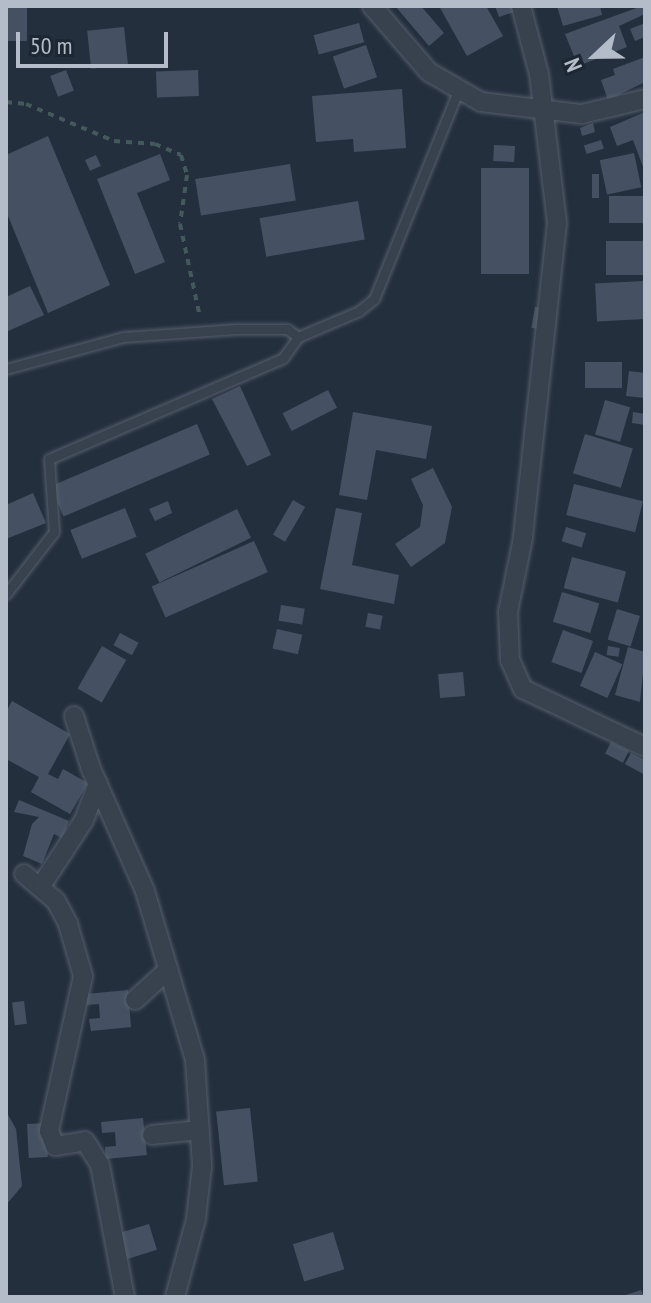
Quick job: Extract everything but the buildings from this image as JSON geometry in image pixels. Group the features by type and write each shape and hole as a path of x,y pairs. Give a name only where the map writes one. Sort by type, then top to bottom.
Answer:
{"street":[{"path":"372,6 429,72 481,102 582,114 645,99"},
{"path":"521,6 539,74 540,111 552,156 557,223 523,538 508,612 510,660 523,689 645,747"},
{"path":"74,716 98,784 145,891 195,1060 200,1130 196,1219 175,1297"},
{"path":"41,886 84,820 98,784"},
{"path":"24,874 41,886 68,924 83,976 49,1131 55,1146 85,1141 100,1165 125,1297"},
{"path":"135,1000 168,970"},
{"path":"152,1135 200,1130"}],"lane":[{"path":"6,594 54,532 49,459 283,358 298,337 359,311 374,299 459,89"},
{"path":"6,369 123,337 287,329 298,337"}],"path":[{"path":"6,102 26,104 114,141 155,144 181,155 187,175 180,224 203,331"}]}
